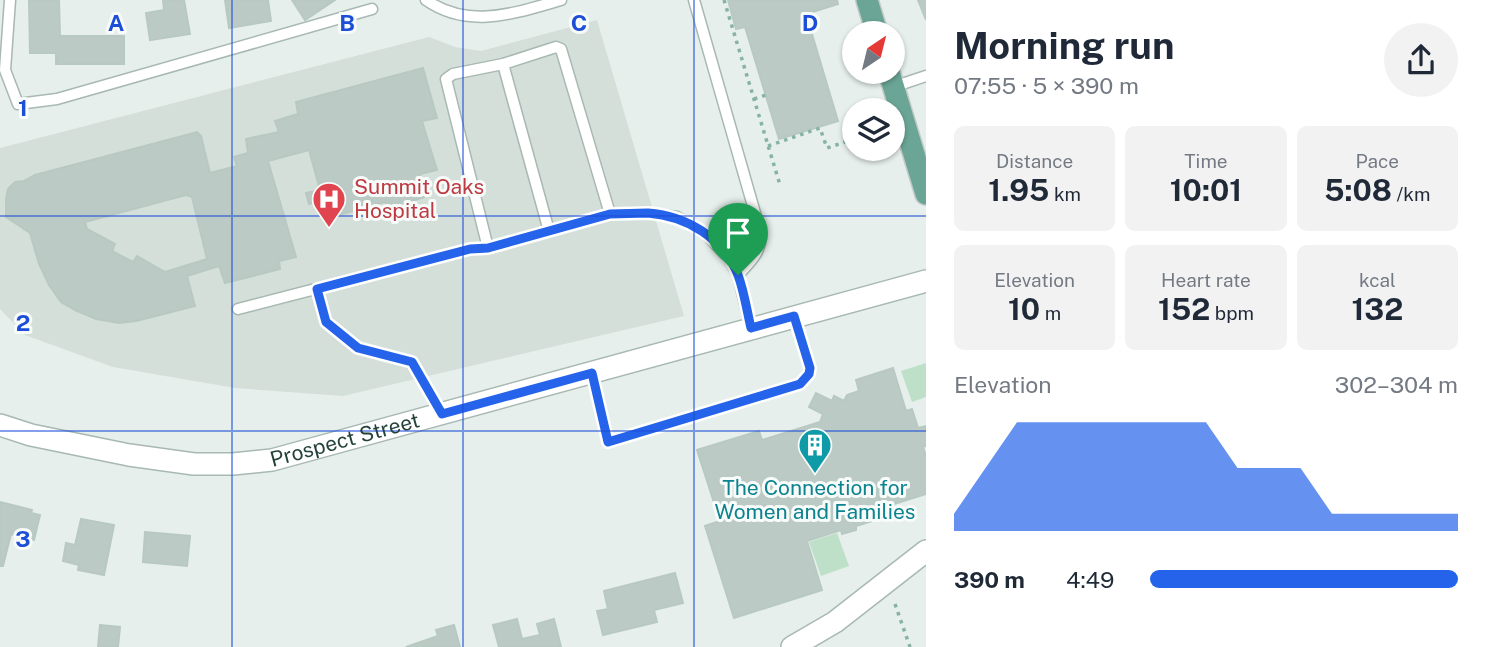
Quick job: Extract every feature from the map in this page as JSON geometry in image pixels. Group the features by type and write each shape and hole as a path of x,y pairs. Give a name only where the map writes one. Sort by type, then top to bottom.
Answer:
{"main road":[{"path":"867,0 873,21"},
{"path":"892,84 926,194"}],"street":[{"name":"Prospect Street","path":"0,425 31,435 136,457 194,464 272,460 926,281"},
{"path":"792,647 816,642 835,622 926,551"}],"lane":[{"path":"10,0 5,70 18,104 57,99 372,9"},
{"path":"426,0 455,15 480,18 505,15 561,0"},
{"path":"694,0 761,234 757,253 738,275"},
{"path":"488,248 446,84 446,79 453,74 503,64 556,47 561,49 610,214"},
{"path":"503,64 549,231"},
{"path":"905,78 926,76"},
{"path":"238,309 470,249 488,248 610,214 663,214 690,223 718,244 738,275 751,328"},
{"path":"317,289 326,322 358,348 412,362 442,414"},
{"path":"592,373 608,442 800,384 809,374 810,368 794,316"}],"path":[{"path":"724,0 780,185"},
{"path":"754,99 766,95"},
{"path":"768,146 820,128 827,148 842,143"},
{"path":"895,604 910,647"}],"shaded area":[{"name":"Summit Oaks Hospital","path":"597,20 684,316 343,396 235,388 113,367 25,335 0,309 0,148 429,37 455,47 481,51"}],"green space":[{"path":"926,363 926,397 912,402 901,371"},
{"path":"837,533 849,566 821,576 809,542"}],"building":[{"path":"29,0 59,0 60,36 124,36 124,64 56,64 56,53 30,53"},
{"path":"163,0 184,0 190,34 150,40 146,13 164,10"},
{"path":"225,0 268,0 271,21 229,28"},
{"path":"292,0 335,0 305,20"},
{"path":"728,0 837,0 838,4 806,14 838,121 779,139 745,27 736,29"},
{"path":"918,0 926,0 926,20"},
{"path":"423,68 437,118 422,121 437,170 420,174 424,197 388,209 385,202 328,218 322,201 309,204 306,193 320,190 309,150 268,161 296,257 279,261 280,269 225,283 219,266 187,276 195,306 119,323 96,319 61,302 39,264 30,233 6,217 8,189 15,182 197,132 201,136 210,173 237,166 234,157 248,153 246,139 279,132 275,121 298,114 296,102","holes":["186,195 192,197 207,259 165,272 137,256 133,262 112,251 115,244 87,229 85,222"]},
{"name":"The Connection for Women and Families","path":"893,368 906,411 912,409 918,428 926,426 926,446 923,447 926,456 926,494 872,511 875,520 856,526 856,530 842,534 841,530 807,541 822,590 734,618 705,526 720,521 697,450 759,431 762,440 820,422 823,414 809,407 816,393 832,401 834,396 844,401 847,395 859,391 856,380"},
{"path":"0,502 32,510 31,513 40,515 34,540 11,534 3,566 0,566"},
{"path":"81,519 114,525 104,575 78,570 79,565 63,561 66,543 75,545"},
{"path":"145,532 190,536 187,566 143,562"},
{"path":"675,573 683,603 654,610 657,622 603,635 597,611 608,609 604,591"},
{"path":"517,619 522,639 540,635 537,624 554,619 561,647 499,647 493,625"},
{"path":"100,625 120,627 118,647 98,647"},
{"path":"454,625 460,647 406,647 438,636 436,630"}],"place":[{"name":"Summit Oaks Hospital","path":"329,229"},
{"name":"The Connection for Women and Families","path":"815,475"}],"route":[{"path":"610,214 663,214 690,223 718,244 738,275 751,328 794,316 810,368 806,379 800,384 608,442 592,373 442,414 412,362 358,348 326,322 317,289 470,249 488,248 610,214"}]}
